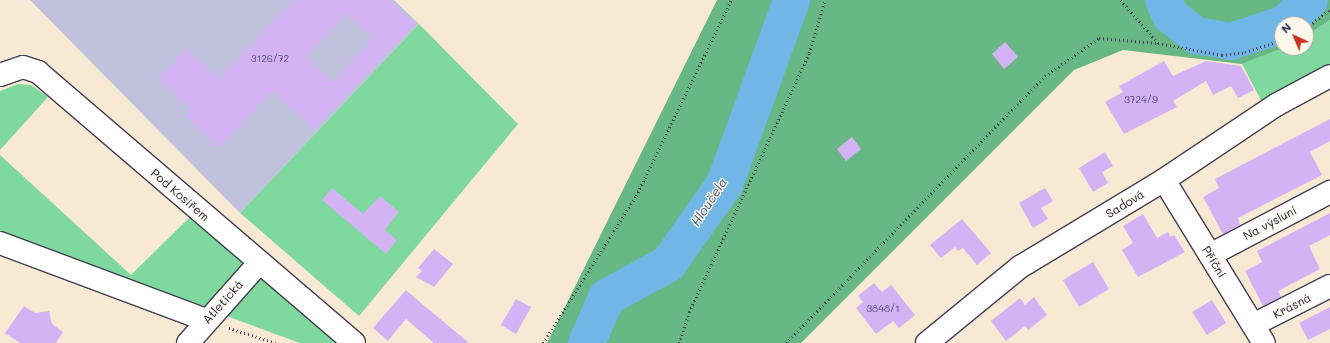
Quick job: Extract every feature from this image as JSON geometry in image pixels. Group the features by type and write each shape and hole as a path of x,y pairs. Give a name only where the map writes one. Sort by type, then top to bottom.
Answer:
{"street":[{"name":"Pod Kosířem","path":"0,75 23,67 38,72 354,343"},
{"name":"Sadová","path":"927,343 1020,267 1164,180 1276,105 1330,76"},
{"name":"Příční","path":"1164,180 1259,334"},
{"name":"Na výsluní","path":"1210,255 1330,192"},
{"path":"0,243 206,320"},
{"name":"Atletická","path":"188,343 206,320 259,262"},
{"name":"Krásná","path":"1259,334 1330,286"}],"path":[{"path":"543,343 636,196 731,0"},
{"path":"679,343 689,312 809,53 825,0"},
{"path":"1121,0 1158,43"},
{"path":"1314,22 1330,9"},
{"path":"786,343 1046,76 1099,38 1158,43 1222,55 1245,52 1274,43"},
{"path":"206,320 276,343"}],"shaded area":[{"path":"30,0 394,0 419,24 240,213"}],"green space":[{"path":"717,0 1330,0 1330,20 1314,31 1314,16 1274,16 1274,52 1242,64 1123,50 1074,70 801,343 547,343"},
{"path":"1330,20 1330,69 1263,104 1242,64 1274,52 1274,56 1314,56 1314,31"},
{"path":"419,24 518,124 359,316 240,213"},
{"path":"18,84 31,85 48,97 0,150 0,91"},
{"path":"0,155 131,275 191,216 338,343 300,343 0,233"}],"building":[{"path":"294,0 389,0 415,24 314,129 273,91 219,148 185,115 190,109 159,79 186,49 219,79","holes":["347,14 374,38 332,83 305,57"]},
{"path":"1005,42 1018,57 1004,69 992,54"},
{"path":"1164,61 1173,76 1206,61 1241,66 1254,90 1238,98 1231,86 1213,95 1206,81 1173,101 1177,107 1124,134 1105,102 1123,92 1119,86"},
{"path":"1330,119 1330,141 1310,152 1322,175 1238,218 1240,225 1223,234 1203,197 1219,188 1215,179"},
{"path":"852,137 861,149 846,161 837,149"},
{"path":"1105,152 1113,166 1102,172 1108,183 1093,192 1079,168"},
{"path":"332,188 363,214 380,196 399,212 385,230 397,240 386,254 322,200"},
{"path":"1045,188 1053,201 1041,208 1048,219 1033,228 1019,203"},
{"path":"1330,213 1330,235 1309,246 1320,269 1278,291 1281,297 1263,306 1245,271 1262,262 1257,251"},
{"path":"1143,214 1157,238 1168,232 1170,237 1174,235 1185,252 1138,277 1122,250 1133,243 1123,226"},
{"path":"962,219 991,253 977,265 963,248 958,251 955,247 941,258 930,245"},
{"path":"434,249 453,264 434,287 416,277 422,271 418,268"},
{"path":"1093,262 1109,289 1079,307 1063,280"},
{"path":"874,283 882,292 891,285 915,315 899,328 893,321 876,334 856,308 863,302 858,296"},
{"path":"406,290 469,343 434,343 406,319 388,341 373,328"},
{"path":"1034,297 1047,315 1028,330 1025,326 1006,341 991,321 1020,298 1025,305"},
{"path":"516,299 531,307 516,334 501,325"},
{"path":"1212,300 1226,323 1207,335 1192,312"},
{"path":"24,306 35,313 49,311 52,324 63,332 56,343 20,343 5,333"},
{"path":"1330,307 1330,329 1308,340 1299,323"}],"waterway":[{"name":"Hloučela","path":"586,343 606,297 668,263 724,184 791,0"},
{"name":"Hloučela","path":"1163,0 1170,15 1196,35 1230,41 1274,27"},
{"name":"Hloučela","path":"1292,16 1309,0"}]}
